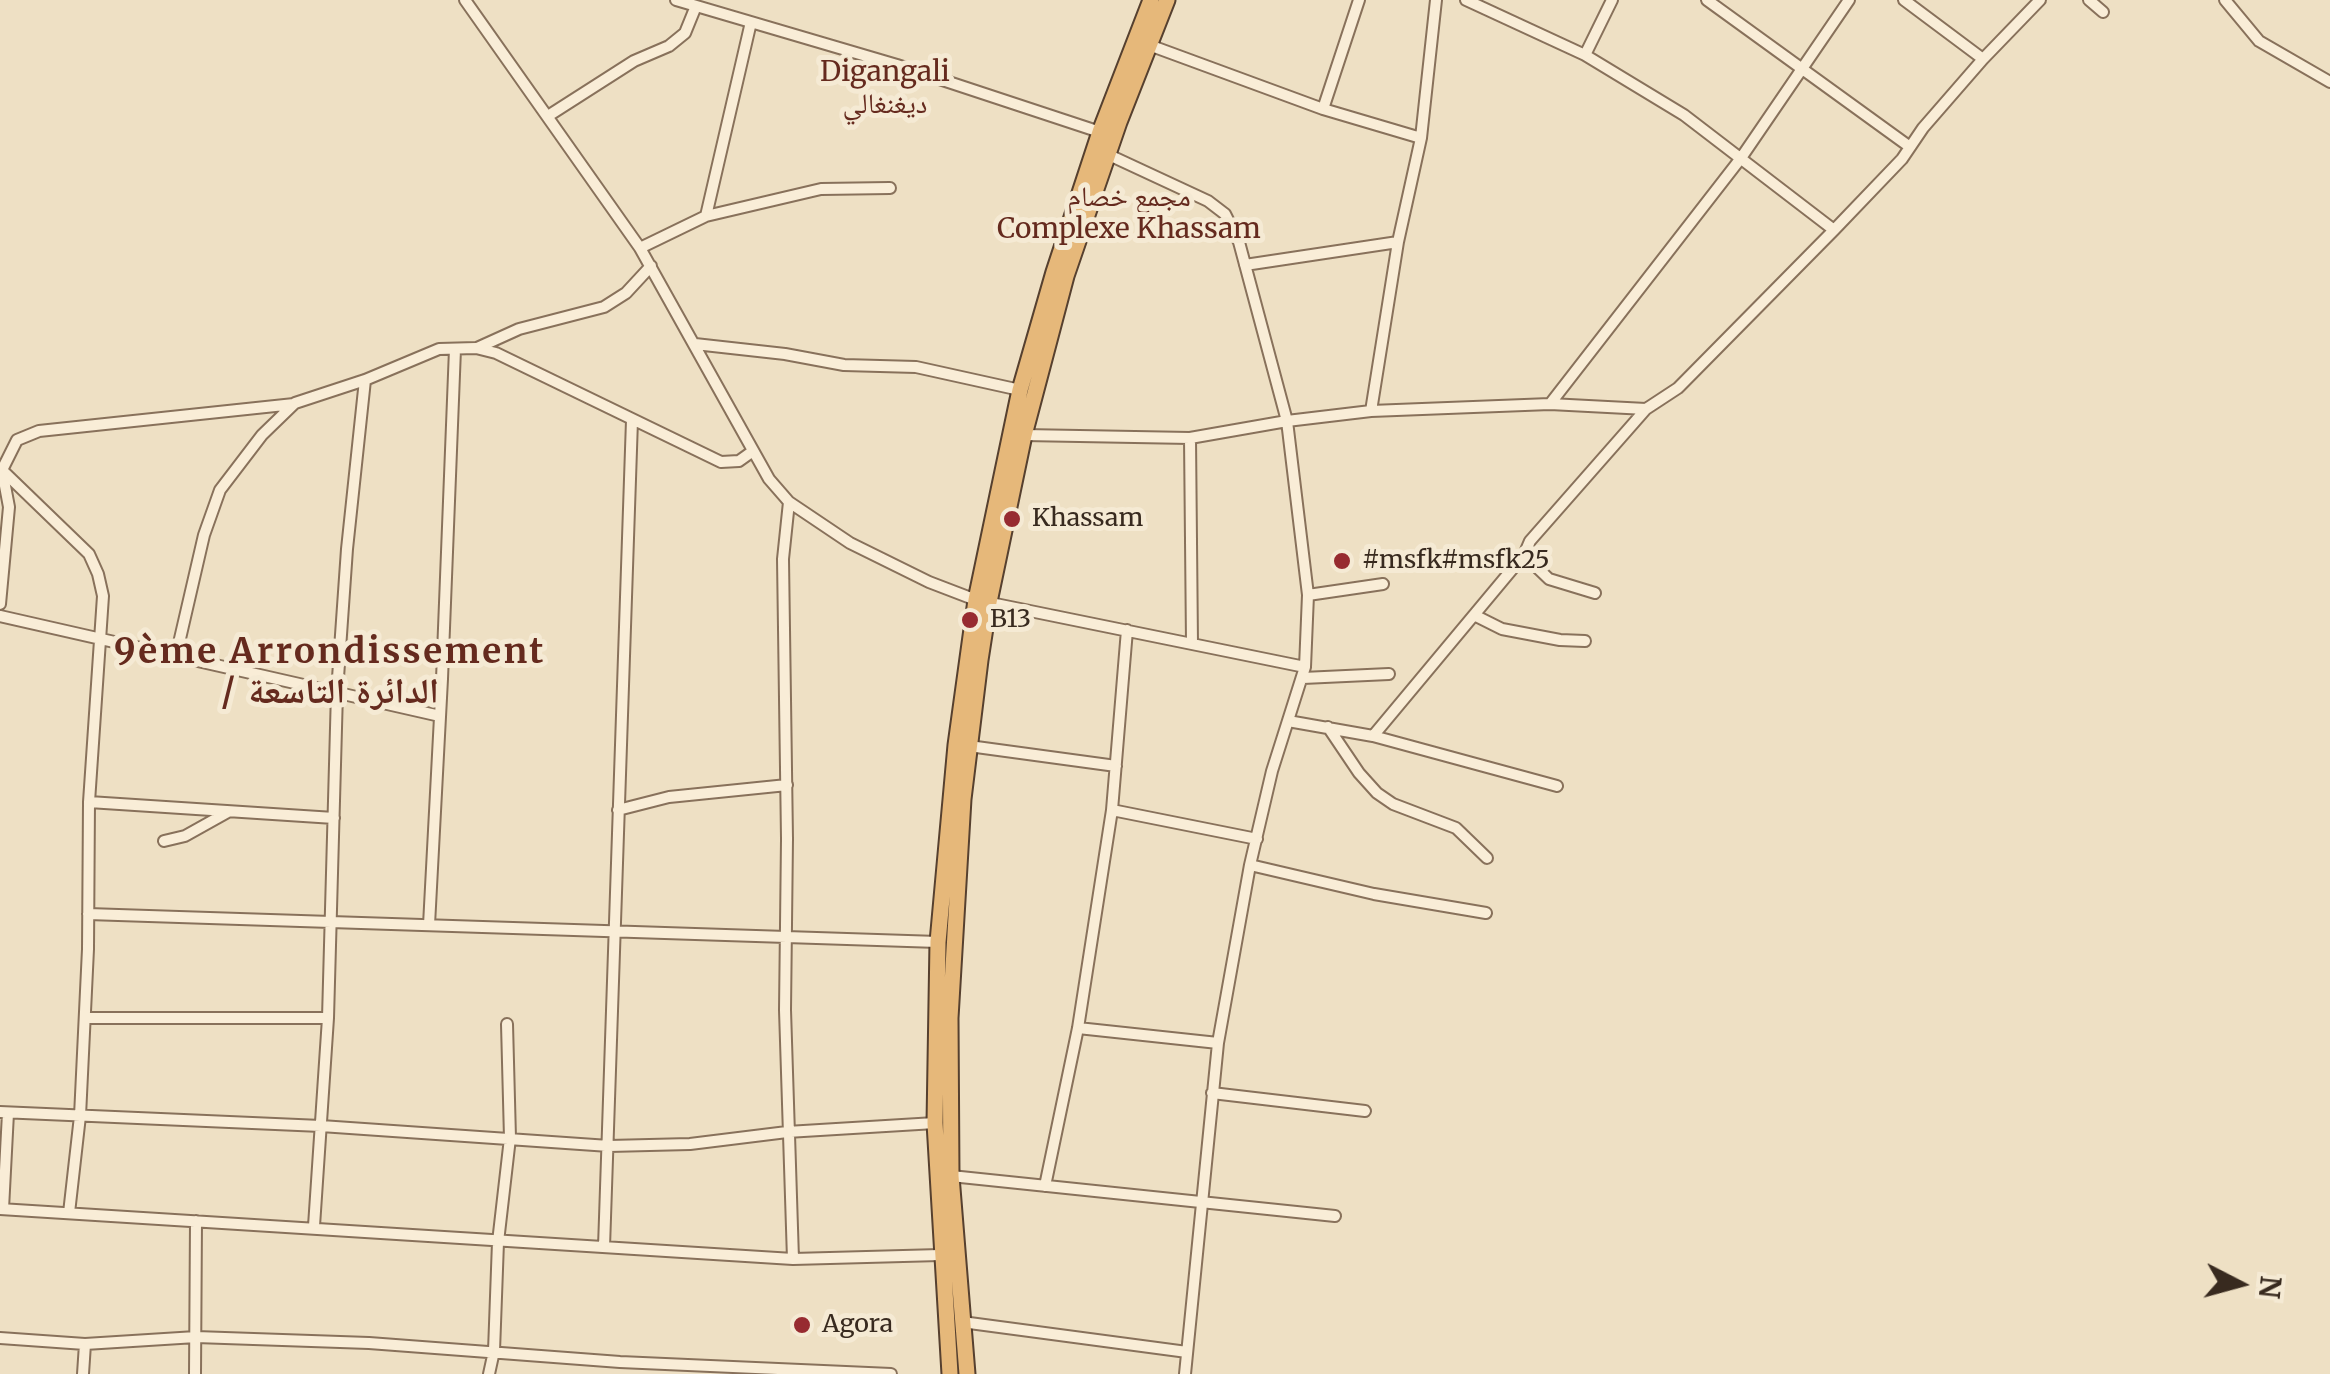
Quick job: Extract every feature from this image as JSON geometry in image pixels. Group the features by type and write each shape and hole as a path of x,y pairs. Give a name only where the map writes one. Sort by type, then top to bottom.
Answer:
{"highway":[{"path":"950,1374 934,1123 938,942 956,745 1020,390 1100,132 1151,0"},
{"path":"967,1374 950,1176 954,925 982,602 1066,276 1167,0"}],"street":[{"path":"465,0 640,248 768,479 789,502 850,542 929,582 982,602 1192,644 1304,672 1389,674"},
{"path":"676,0 897,65 1100,132"},
{"path":"1323,109 1359,0"},
{"path":"1371,411 1398,242 1421,138 1436,0"},
{"path":"1466,0 1585,54 1684,115 1834,230"},
{"path":"1585,54 1612,0"},
{"path":"1707,0 1910,147"},
{"path":"1550,404 1742,158 1849,0"},
{"path":"1904,0 1983,59"},
{"path":"1373,736 1524,555 1530,542 1646,409 1678,388 1834,230 1983,59 2040,0"},
{"path":"2089,0 2103,12"},
{"path":"2225,0 2259,40 2330,82"},
{"path":"548,116 634,61 669,46 685,32 696,6"},
{"path":"706,216 751,22"},
{"path":"1150,45 1323,109 1421,138"},
{"path":"1109,155 1208,201 1225,214 1239,242 1287,420 1308,595 1304,672 1272,771 1250,865 1218,1042 1184,1374"},
{"path":"640,248 706,216 820,189 890,188"},
{"path":"1245,265 1398,242"},
{"path":"476,348 519,329 604,306 626,293 651,266"},
{"path":"694,344 844,364 916,367 1020,390"},
{"path":"0,604 9,507 1,469 17,440 39,430 295,404 439,350 476,348 518,362 721,462 739,462 753,452"},
{"path":"429,925 454,349"},
{"path":"314,1226 328,1018 336,692 366,380"},
{"path":"176,656 204,535 220,490 262,434 295,404"},
{"path":"1024,435 1190,438 1287,420 1371,411 1550,404 1646,409"},
{"path":"604,1247 632,420"},
{"path":"1190,438 1192,644"},
{"path":"1,469 89,554 103,596 89,802 80,1116 70,1214"},
{"path":"789,502 784,559 786,1132 794,1258"},
{"path":"1524,555 1549,580 1595,593"},
{"path":"1308,595 1383,584"},
{"path":"1474,615 1502,629 1560,640 1586,640"},
{"path":"0,616 440,716"},
{"path":"1045,1186 1078,1028 1112,810 1126,630"},
{"path":"1288,721 1373,736 1557,786"},
{"path":"1327,726 1378,794 1393,804 1456,828 1488,858"},
{"path":"970,746 1116,766"},
{"path":"618,810 669,798 786,785"},
{"path":"89,802 334,818"},
{"path":"1112,810 1257,839"},
{"path":"164,842 185,836 229,812"},
{"path":"1250,865 1374,894 1486,913"},
{"path":"88,914 938,942"},
{"path":"85,1018 328,1018"},
{"path":"489,1374 510,1138 506,1024"},
{"path":"1078,1028 1218,1042"},
{"path":"1212,1093 1365,1110"},
{"path":"934,1123 786,1132 690,1144 610,1146 321,1126 4,1112 2,1209 794,1258 940,1255"},
{"path":"950,1176 1335,1216"},
{"path":"195,1374 196,1220"},
{"path":"962,1322 1187,1352"},
{"path":"0,1338 85,1344 196,1338 494,1351 620,1368 892,1374"},
{"path":"82,1374 85,1344"}],"place":[{"name":"Khassam","path":"1012,519"},
{"name":"#msfk#msfk25","path":"1342,561"},
{"name":"B13","path":"970,620"},
{"name":"Agora","path":"802,1325"}],"district":[{"name":"Digangali ديغنغالي","path":"885,89"},
{"name":"مجمع خصام Complexe Khassam","path":"1129,214"},
{"name":"9ème Arrondissement / الدائرة التاسعة","path":"330,673"}]}
